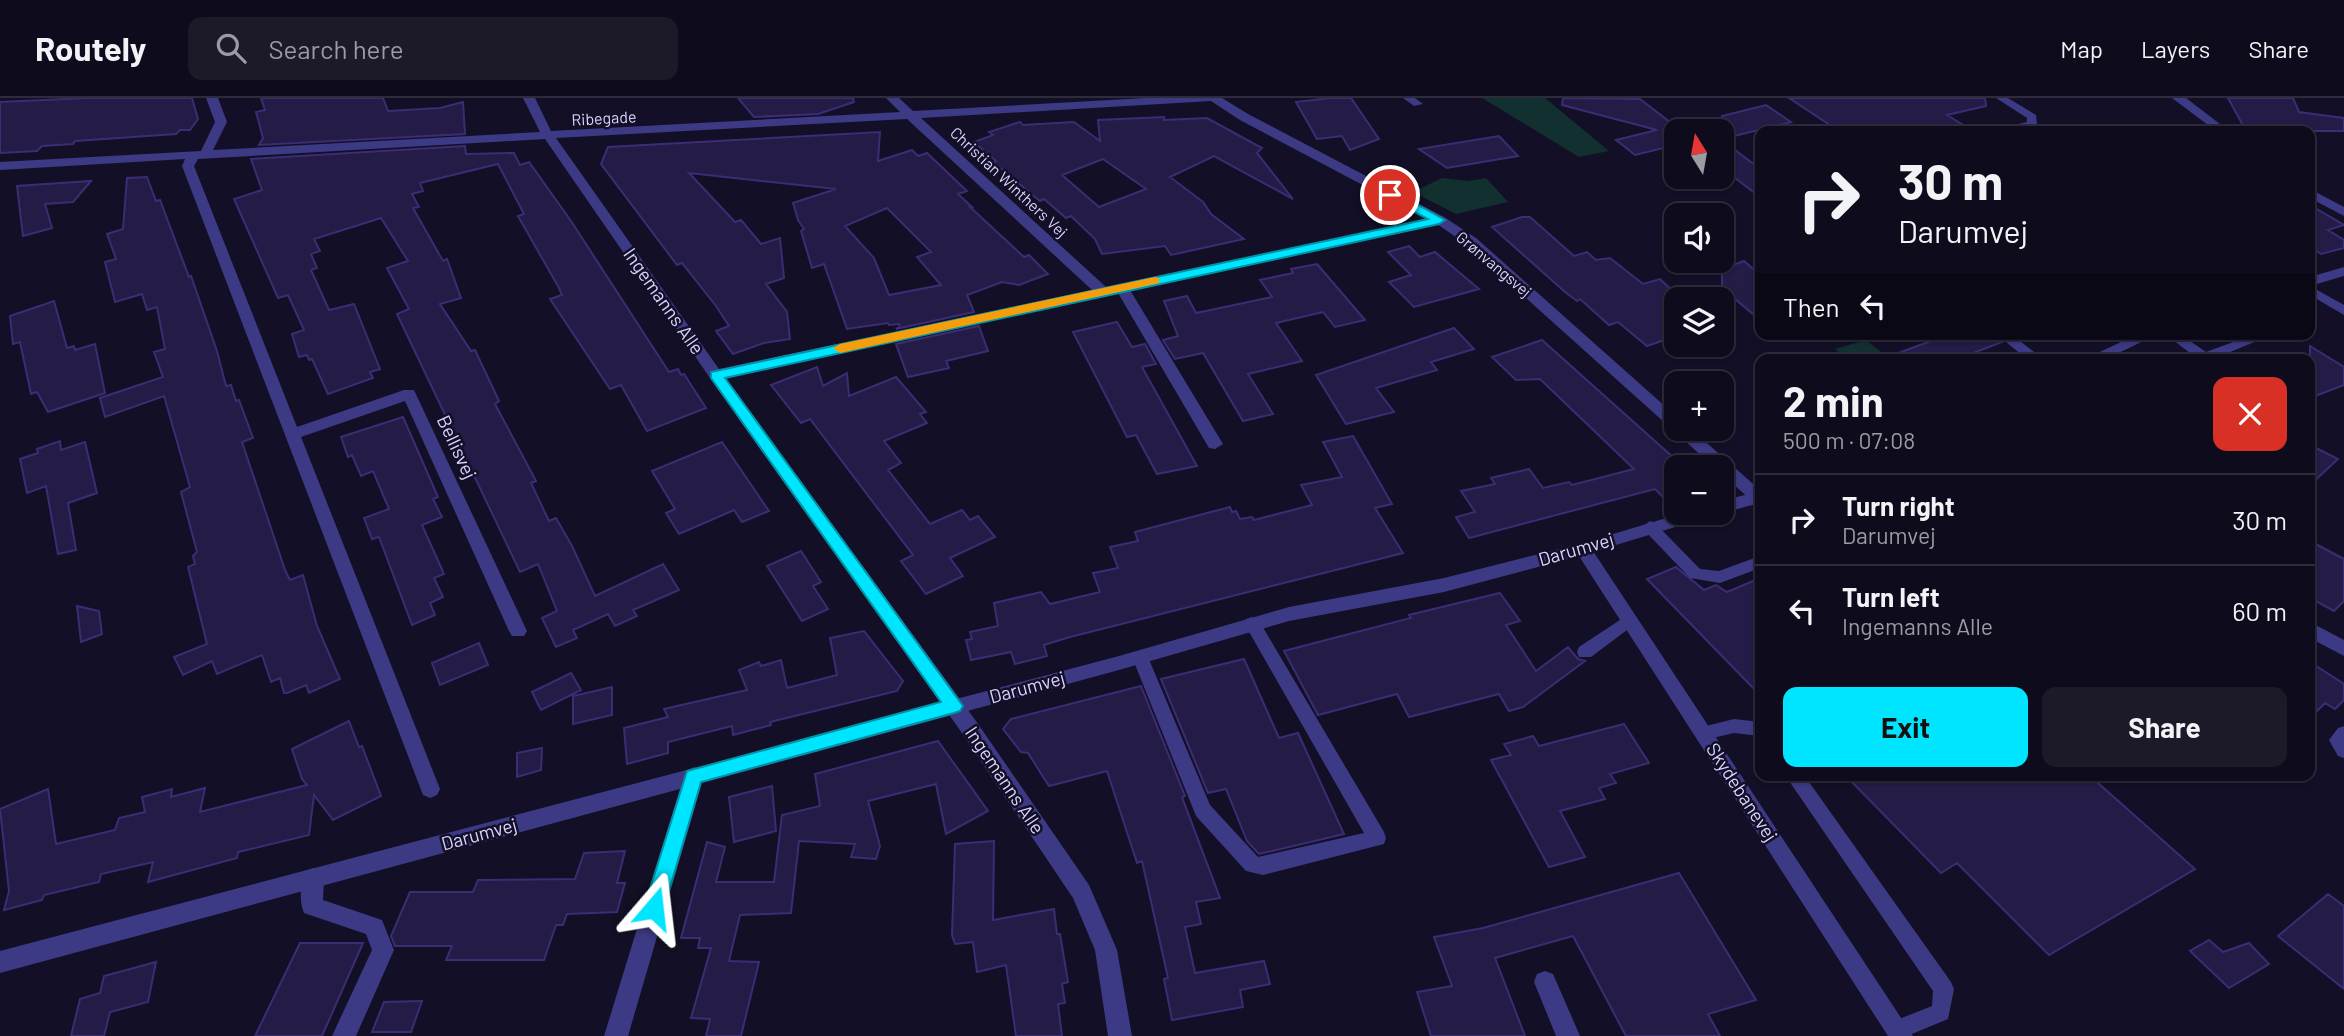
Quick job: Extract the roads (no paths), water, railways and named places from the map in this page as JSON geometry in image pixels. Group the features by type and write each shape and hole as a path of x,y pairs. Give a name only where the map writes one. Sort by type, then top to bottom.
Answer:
{"street":[{"path":"212,98 220,122 199,155 188,166 429,789"},
{"name":"Ingemanns Alle","path":"529,98 549,136 716,375 954,706 1081,892 1105,950 1120,1036"},
{"name":"Christian Winthers Vej","path":"892,98 1102,291"},
{"name":"Ribegade","path":"0,166 1211,98"},
{"name":"Grønvangsvej","path":"1211,98 1439,220 1471,241 1664,413"},
{"path":"2178,98 2216,126"},
{"path":"2315,196 2344,212"},
{"path":"716,375 1439,220"},
{"path":"2315,280 2344,271"},
{"path":"1121,288 1215,443"},
{"path":"2104,354 2137,340"},
{"name":"Bellisvej","path":"292,435 409,394 518,631"},
{"path":"1695,441 1755,494"},
{"path":"1734,504 1755,498"},
{"name":"Darumvej","path":"0,962 1140,657 1252,624 1340,603 1444,585 1664,523"},
{"name":"Skydebanevej","path":"1583,548 1899,1033"},
{"path":"2315,632 2344,649"},
{"path":"615,1036 694,776"},
{"path":"313,878 312,906 374,928 383,950 344,1036"},
{"path":"1545,982 1567,1036"}],"lane":[{"path":"1408,98 1418,104"},
{"path":"2001,98 2032,117 2032,124 2023,126"},
{"path":"2315,293 2344,311"},
{"path":"2010,340 2029,354"},
{"path":"2180,340 2201,354"},
{"path":"2213,354 2252,340"},
{"path":"2001,351 2017,345"},
{"path":"1650,527 1696,574 1720,577 1755,564"},
{"path":"1584,652 1629,620"},
{"path":"1140,657 1203,810 1253,865 1263,866 1377,838 1252,624"},
{"path":"1704,733 1734,726 1755,728"},
{"path":"2344,733 2338,740 2344,751"},
{"path":"1798,781 1944,989 1941,1012 1899,1033"}]}
